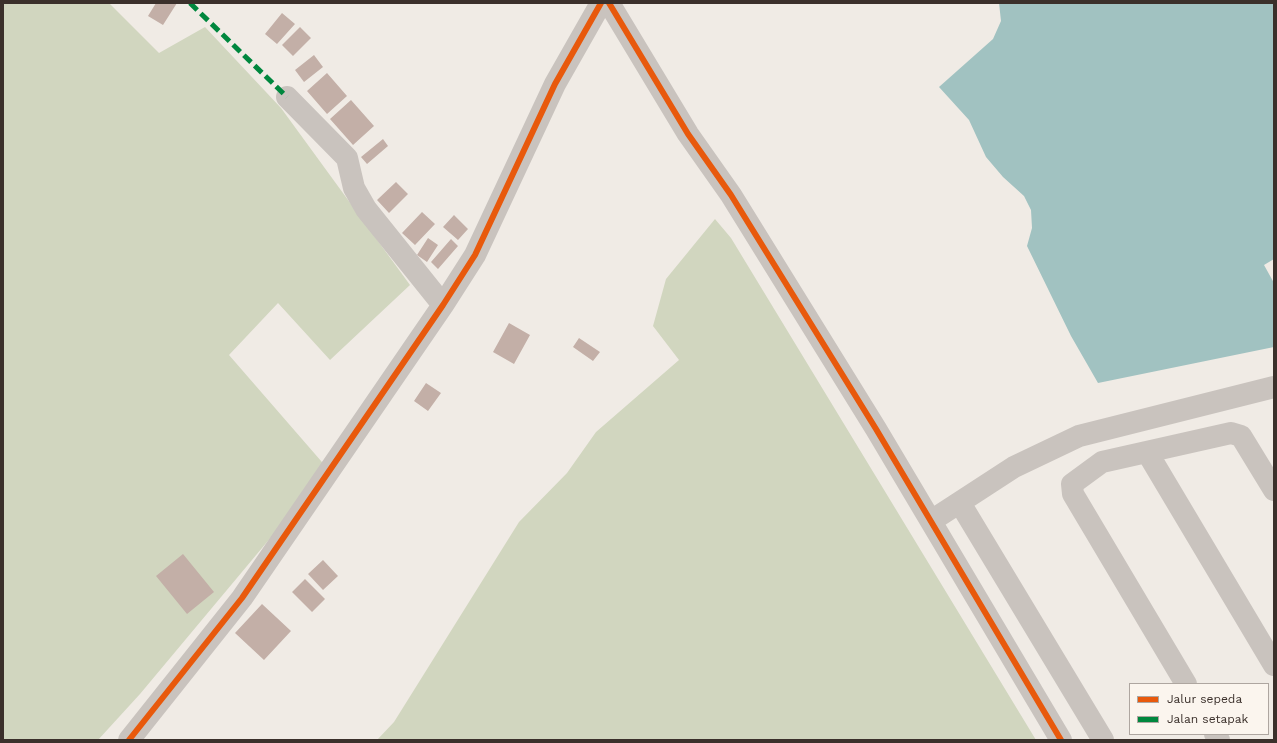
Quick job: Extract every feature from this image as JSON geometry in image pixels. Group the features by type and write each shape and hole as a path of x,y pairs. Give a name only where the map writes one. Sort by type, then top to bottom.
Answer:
{"street":[{"path":"128,740 242,598 443,305 475,255 555,84 601,3"},
{"path":"609,3 688,134 732,195 931,521 1061,740"},
{"path":"287,97 347,158 354,188 366,210 443,305"},
{"path":"931,521 1014,468 1078,436 1274,387"},
{"path":"1185,683 1073,494 1072,484 1102,462 1231,433 1242,436 1274,490"},
{"path":"1147,452 1274,665"},
{"path":"960,503 1103,740"}],"green space":[{"path":"3,3 109,3 159,53 205,27 281,108 410,285 330,360 278,303 229,355 328,469 140,694 98,740 3,740"},
{"path":"715,219 731,238 1036,740 377,740 394,722 519,522 567,473 596,432 679,360 653,326 666,279"}],"water":[{"path":"999,3 1274,3 1274,259 1264,265 1274,283 1274,347 1098,383 1071,336 1027,246 1032,228 1031,210 1024,196 1003,177 986,157 969,120 939,87 993,39 1001,21"}],"building":[{"path":"156,3 177,3 163,25 148,16"},
{"path":"282,13 295,24 277,44 265,34"},
{"path":"300,27 311,38 293,56 282,45"},
{"path":"314,55 323,67 304,82 295,70"},
{"path":"327,73 347,96 327,114 307,91"},
{"path":"351,100 374,126 353,145 330,119"},
{"path":"383,139 388,146 367,164 361,157"},
{"path":"396,182 408,194 389,213 377,200"},
{"path":"422,212 435,224 415,245 402,233"},
{"path":"454,215 468,229 458,240 443,227"},
{"path":"428,238 438,245 427,262 417,255"},
{"path":"451,239 458,246 438,269 431,262"},
{"path":"509,323 530,335 514,364 493,352"},
{"path":"579,338 600,352 593,361 573,347"},
{"path":"426,383 441,393 428,411 414,401"},
{"path":"183,554 214,592 187,614 156,576"},
{"path":"323,560 338,576 323,590 308,574"},
{"path":"305,579 325,599 312,612 292,592"},
{"path":"262,604 291,631 264,660 235,633"}],"marked path":[{"path":"190,3 287,97"}],"cycle path":[{"path":"129,740 242,598 443,305 475,255 555,84 601,3"},
{"path":"609,3 688,134 731,195 876,429 1061,740"}]}
